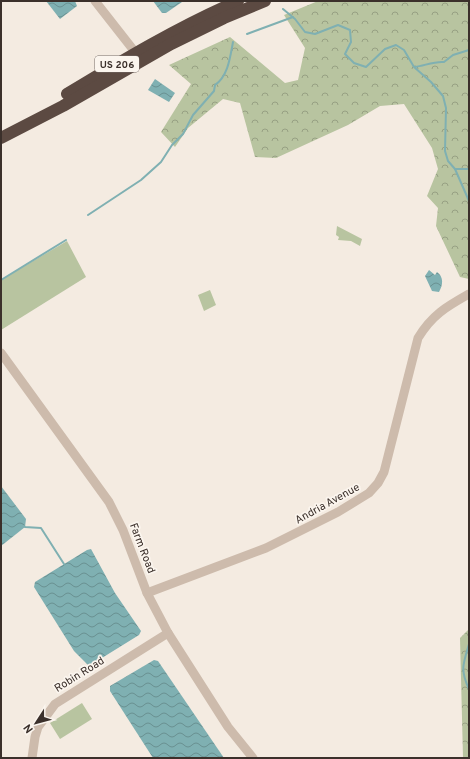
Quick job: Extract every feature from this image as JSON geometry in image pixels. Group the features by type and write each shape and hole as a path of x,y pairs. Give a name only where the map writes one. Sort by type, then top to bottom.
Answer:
{"highway":[{"name":"US 206","path":"1,138 135,52 198,19 238,1"},
{"name":"US 206","path":"1,138 63,106 171,44 224,18 265,1"}],"street":[{"path":"95,1 135,52"},
{"name":"Andria Avenue","path":"147,593 266,548 357,502 369,493 376,486 384,472 418,338 426,325 440,311 469,294"},
{"name":"Farm Road","path":"1,352 108,502 124,530 147,593 168,633 228,727 253,758"},
{"name":"Robin Road","path":"32,758 34,737 38,727 55,704 168,633"}],"green space":[{"path":"318,1 469,1 469,279 460,277 436,226 438,208 427,196 438,169 432,148 404,104 380,106 348,125 276,158 255,157 240,103 223,99 188,128 175,147 161,132 191,84 169,65 230,37 285,83 298,80 305,48 284,15"},
{"path":"337,226 362,239 360,246 351,241 338,240 339,237 336,235"},
{"path":"67,241 86,277 1,330 1,280"},
{"path":"210,290 216,305 204,311 198,295"},
{"path":"469,629 469,758 463,758 460,638"},
{"path":"82,703 92,719 60,739 50,723"}],"water":[{"path":"46,1 75,1 77,6 60,19"},
{"path":"153,1 182,2 166,13 162,13"},
{"path":"155,79 175,93 169,102 148,90"},
{"path":"429,270 435,275 437,272 441,276 442,284 439,292 432,291 425,276"},
{"path":"1,486 26,519 25,527 1,546"},
{"path":"91,549 115,593 141,631 139,635 89,666 74,651 34,587 35,582"},
{"path":"154,660 158,661 224,758 153,758 110,691 110,686"}],"waterway":[{"path":"283,9 295,19 305,32 315,34 338,25 350,30 351,42 345,54 354,63 366,67 385,49 396,45 404,50 414,67 431,82 443,96 446,108 445,151 448,161 455,169 469,201"},
{"path":"247,34 293,17"},
{"path":"88,215 141,180 161,162 172,145 183,134 193,115 214,91 215,85 223,77 228,66 233,42"},
{"path":"415,67 444,62 453,55 469,50"},
{"path":"455,169 469,169"},
{"path":"1,280 66,240"},
{"path":"24,526 41,528 64,564"},
{"path":"469,644 463,667 464,677 469,689"}]}
